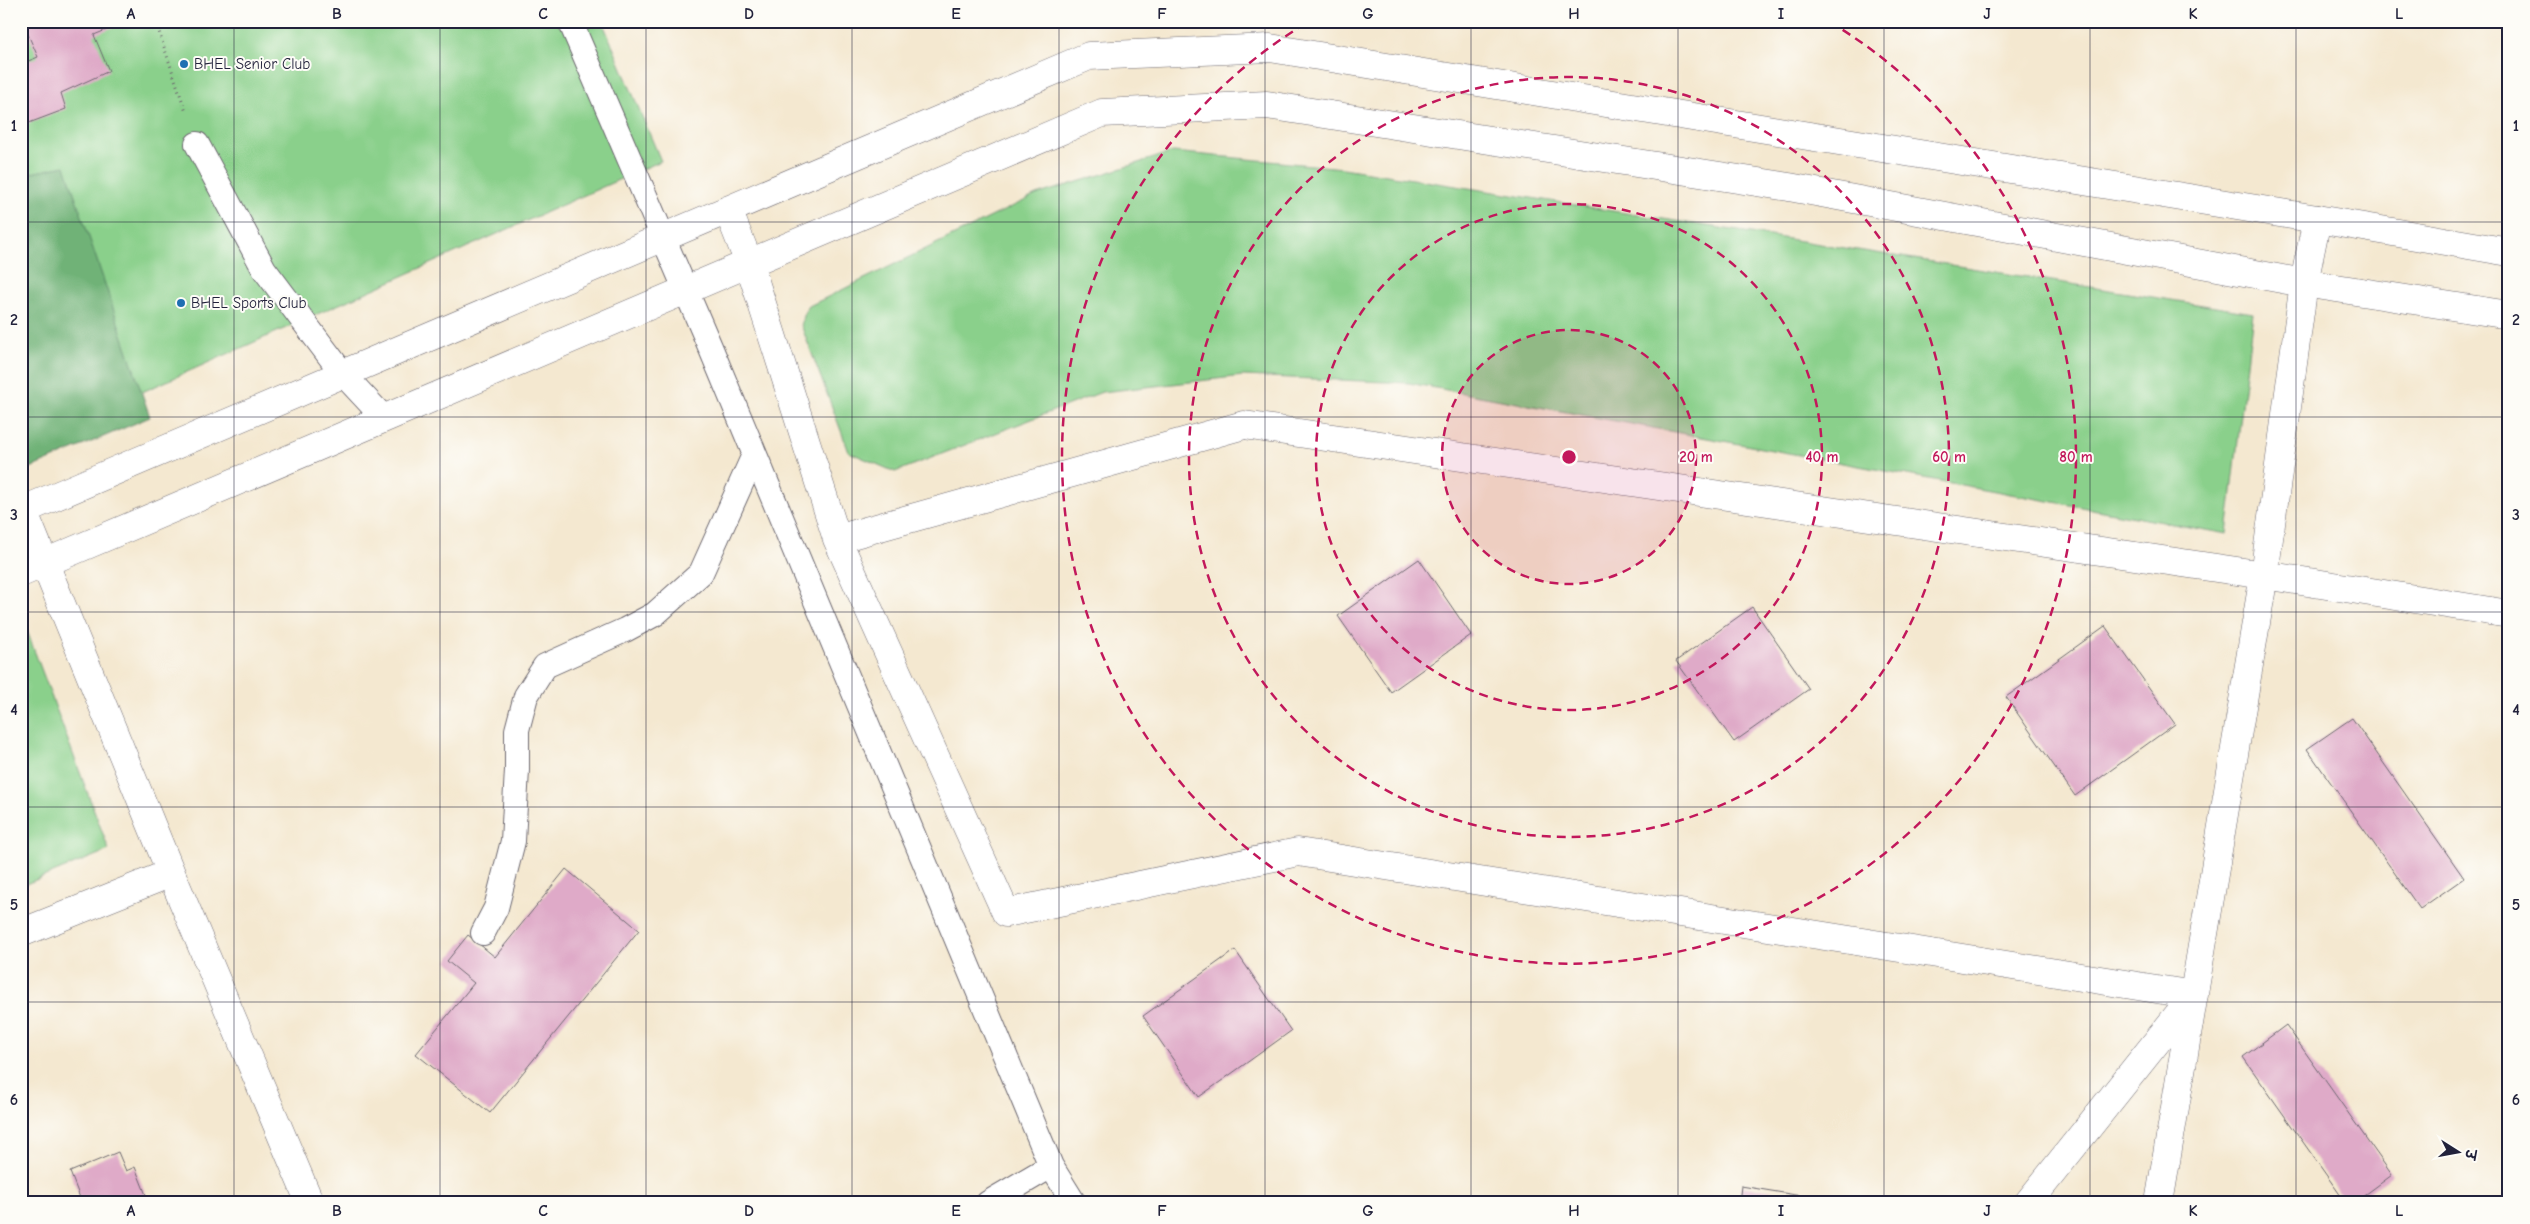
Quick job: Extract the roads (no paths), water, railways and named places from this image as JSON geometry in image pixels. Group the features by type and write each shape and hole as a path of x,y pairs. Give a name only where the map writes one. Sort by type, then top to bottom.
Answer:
{"street":[{"path":"310,1203 171,873 33,568 22,511 1089,56 1270,48 2317,218 2509,252"},
{"path":"33,568 1102,113 1267,105 1789,187 2304,283 2509,315"},
{"path":"728,210 750,263 837,539 1006,913 1298,852 2194,995"},
{"path":"2159,1203 2264,575 2304,283 2317,218"},
{"path":"837,539 1244,425 2264,575 2509,614"},
{"path":"21,933 171,873"},
{"path":"2028,1203 2194,995"}],"lane":[{"path":"570,21 686,290 1051,1166 1074,1203"},
{"path":"197,144 264,269 343,374 384,418"},
{"path":"484,933 496,908 513,841 517,730 526,696 545,666 655,614 701,573 754,455"},
{"path":"988,1203 1051,1166"}],"place":[{"name":"BHEL Senior Club","path":"184,64"},
{"name":"BHEL Sports Club","path":"181,303"}]}
